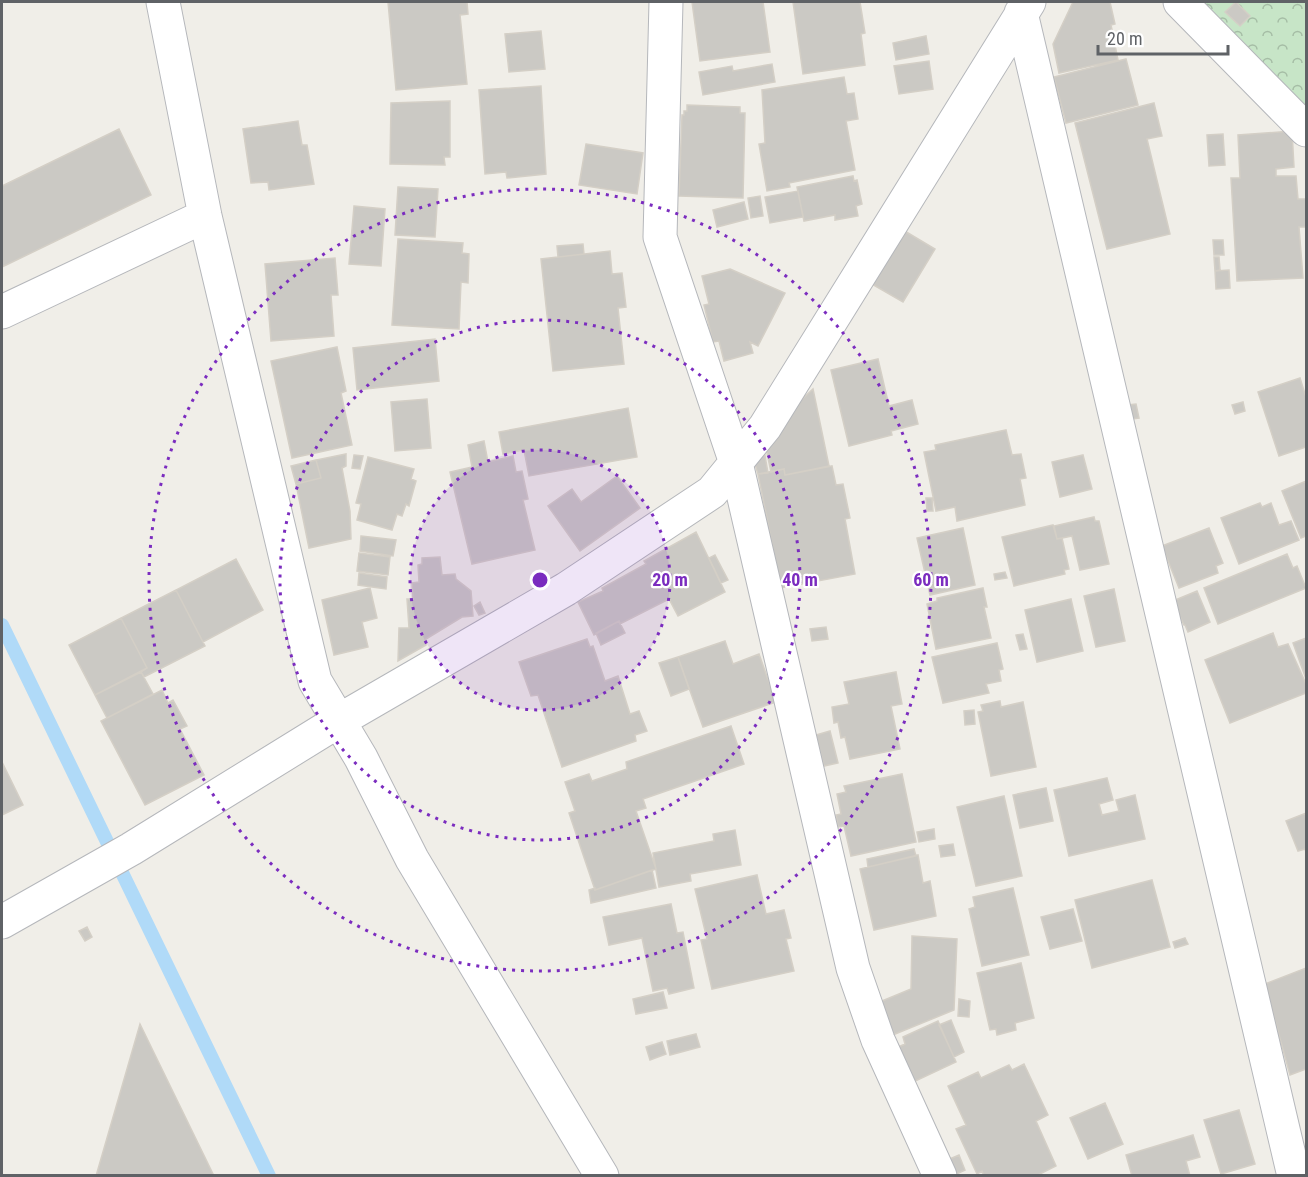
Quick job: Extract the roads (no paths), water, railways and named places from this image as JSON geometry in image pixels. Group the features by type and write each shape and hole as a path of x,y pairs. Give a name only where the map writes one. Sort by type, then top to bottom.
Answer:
{"street":[{"path":"163,2 205,216 315,681 340,720 412,859 602,1176"},
{"path":"666,2 660,237 736,463 853,968 878,1040 940,1176"},
{"path":"1180,2 1306,130"},
{"path":"2,922 131,849 340,720 566,589 712,492 765,427 1025,7"},
{"path":"1025,7 1294,1176"},
{"path":"2,312 205,216"}],"waterway":[{"path":"2,625 269,1176"}]}
